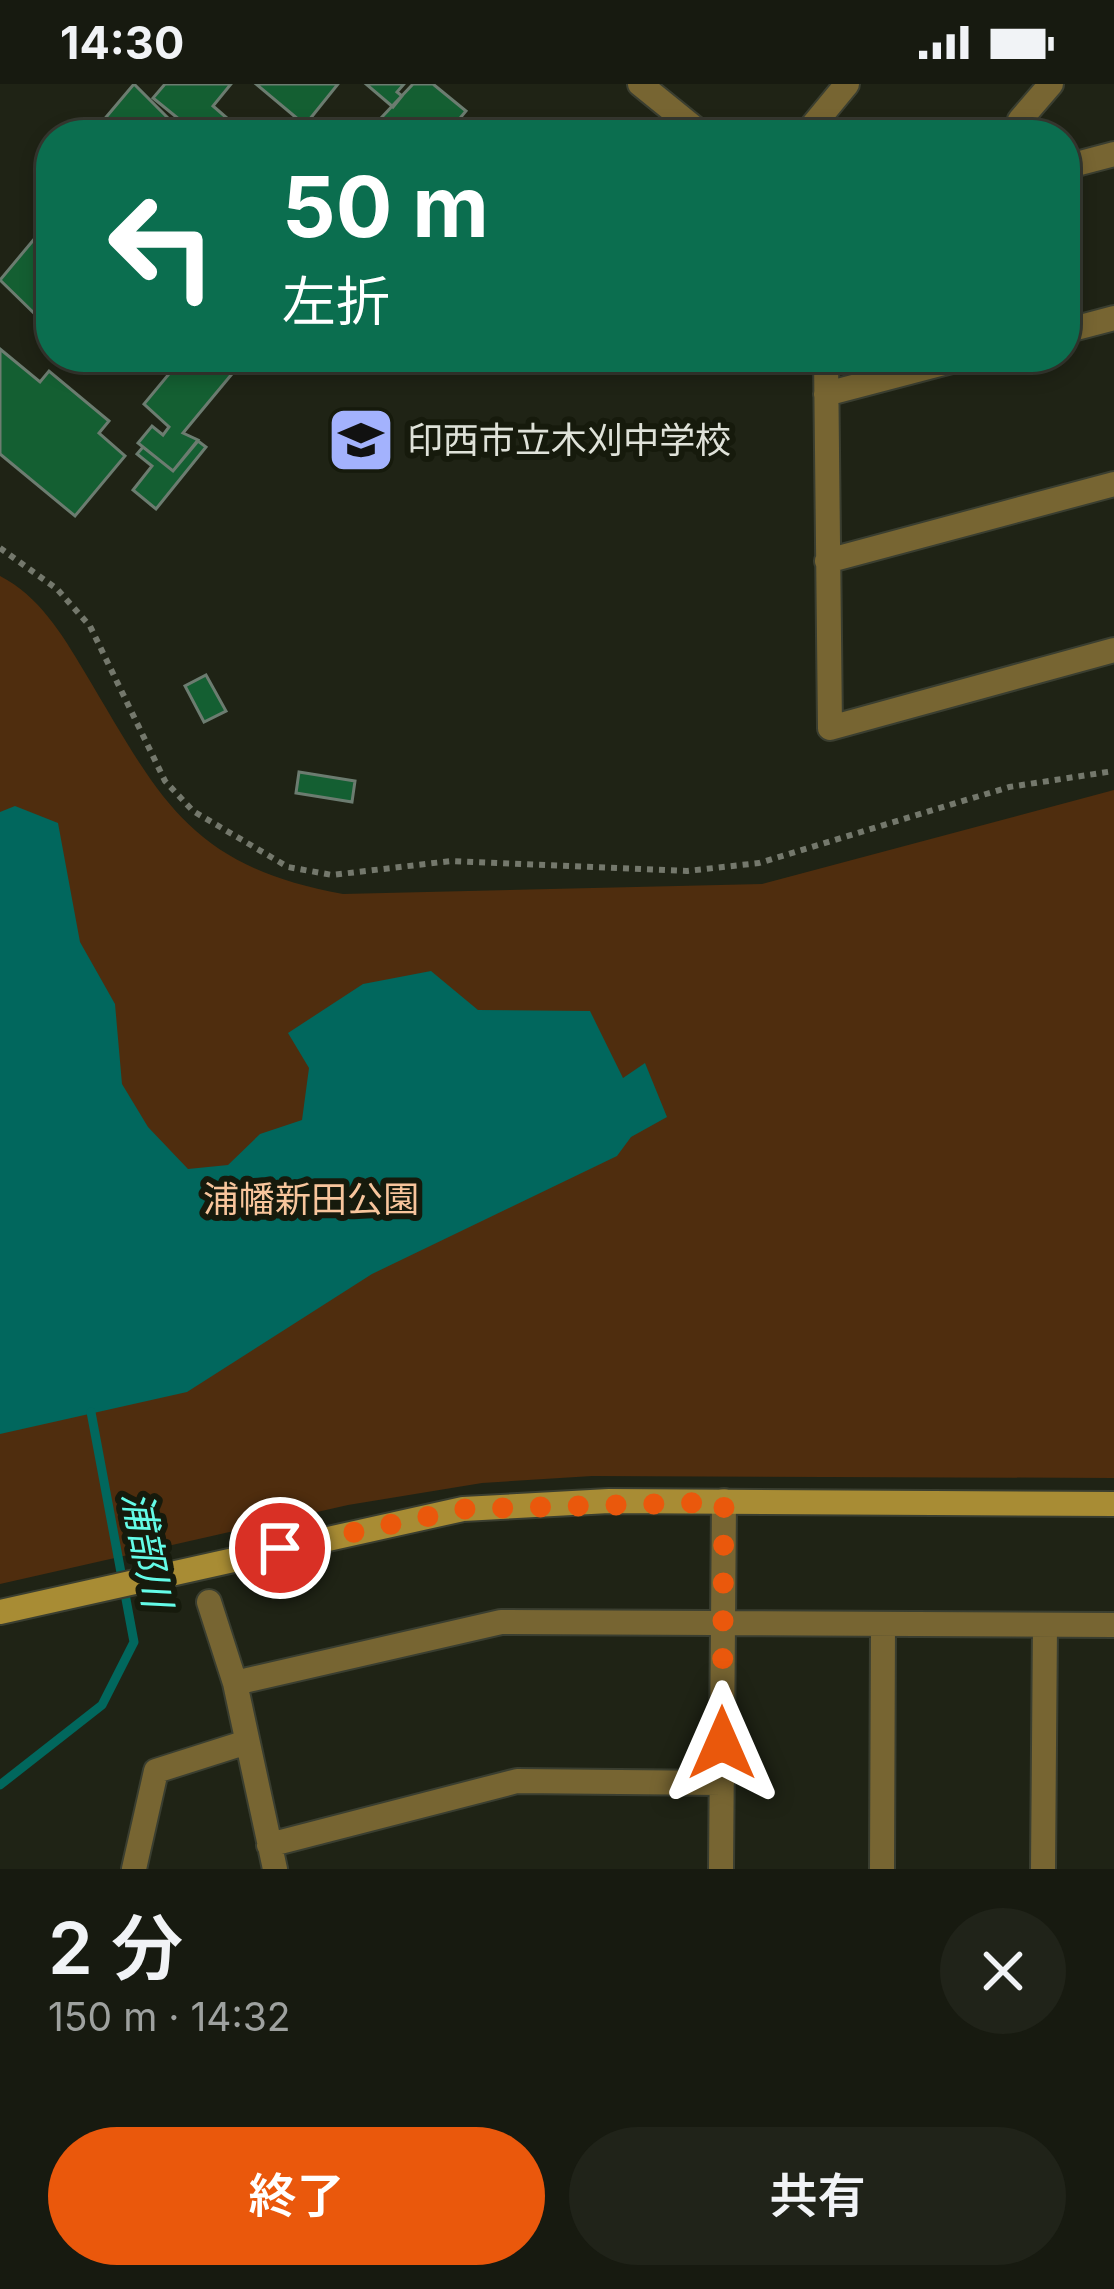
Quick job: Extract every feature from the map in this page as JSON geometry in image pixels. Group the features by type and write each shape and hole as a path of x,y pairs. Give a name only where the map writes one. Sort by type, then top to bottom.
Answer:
{"street":[{"path":"641,84 685,120"},
{"path":"817,120 847,84"},
{"path":"1020,120 1051,84"},
{"path":"1080,163 1114,154"},
{"path":"1080,327 1114,318"},
{"path":"826,372 830,728 1114,650"},
{"path":"826,394 910,372"},
{"path":"827,561 1114,484"},
{"path":"0,1612 463,1509 724,1502 1114,1504"},
{"path":"722,1869 724,1502"},
{"path":"208,1602 236,1683 272,1857 517,1781 722,1783"},
{"path":"236,1683 501,1622 1114,1625"},
{"path":"882,1869 883,1624"},
{"path":"1043,1869 1045,1625"},
{"path":"134,1869 156,1771 247,1742"}],"path":[{"path":"0,548 57,589 90,626 149,758 165,781 193,811 288,867 332,875 451,861 687,871 759,863 1009,787 1114,771"}],"green space":[{"name":"浦幡新田公園","path":"0,576 48,617 134,755 183,819 247,865 290,882 343,894 762,884 1114,790 1114,1478 592,1476 482,1483 348,1505 0,1584"}],"water":[{"path":"15,806 58,823 80,942 115,1004 122,1084 148,1127 188,1169 228,1165 260,1134 302,1120 309,1068 288,1033 363,984 431,971 478,1010 590,1011 623,1078 645,1063 667,1117 631,1137 617,1156 372,1274 187,1392 0,1434 0,812"}],"building":[{"path":"134,84 170,120 104,120"},
{"path":"165,84 231,84 213,106 228,119 180,120 153,98"},
{"path":"256,84 338,84 309,120 299,120"},
{"path":"366,84 404,84 393,107"},
{"path":"413,84 433,84 466,111 458,120 379,120"},
{"path":"36,237 36,315 0,280"},
{"path":"0,349 40,382 50,372 109,421 99,433 125,456 75,516 0,454"},
{"path":"171,372 234,372 183,433 198,440 173,471 138,443 152,426 163,435 169,427 144,404"},
{"path":"198,441 206,447 156,509 133,490 152,466 137,454 143,447 173,471"},
{"path":"206,675 226,711 204,722 185,686"},
{"path":"299,772 355,781 352,802 296,793"}],"waterway":[{"name":"浦部川","path":"0,1785 102,1705 134,1642 91,1412"}],"place":[{"name":"印西市立木刈中学校","path":"361,440"}],"route":[{"path":"280,1548 463,1509 609,1501 724,1502 722,1743"}]}
